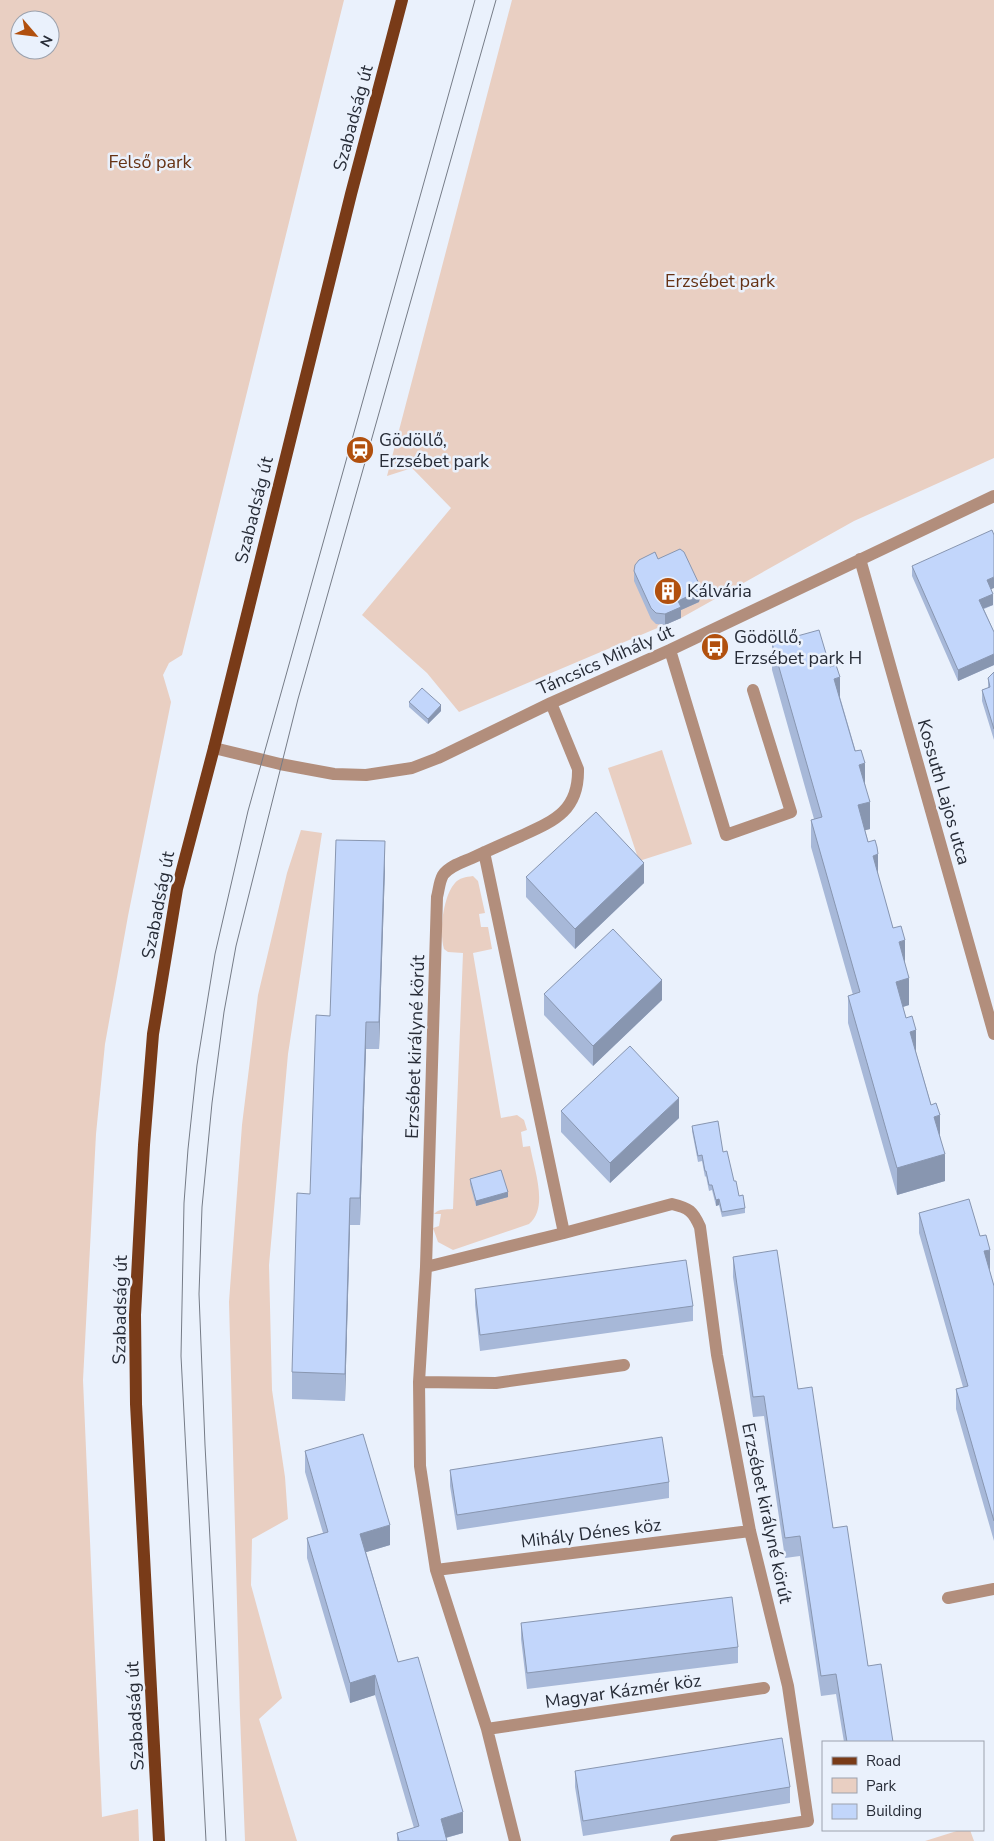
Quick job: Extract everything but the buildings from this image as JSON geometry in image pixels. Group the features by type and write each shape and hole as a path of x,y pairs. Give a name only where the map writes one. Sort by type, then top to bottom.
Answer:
{"main road":[{"name":"Szabadság út","path":"159,1841 136,1404 135,1315 144,1145 153,1034 177,888 214,748 346,214 402,0"}],"street":[{"name":"Táncsics Mihály út","path":"214,748 280,764 334,774 379,774 412,768 438,758 551,703 670,650 994,496"},
{"name":"Kossuth Lajos utca","path":"860,559 994,1034"},
{"path":"670,650 726,835 792,812 752,690"},
{"name":"Erzsébet királyné körút","path":"514,1841 487,1729 436,1570 420,1466 419,1382 426,1267 437,897 443,876 447,871 484,852 550,823 563,813 575,793 578,769 551,703"},
{"path":"484,852 564,1233"},
{"name":"Erzsébet királyné körút","path":"426,1267 672,1204 684,1207 694,1214 700,1227 717,1355 750,1531 788,1686 808,1821 676,1841"},
{"path":"419,1382 496,1383 624,1365"},
{"name":"Mihály Dénes köz","path":"436,1570 750,1531"},
{"path":"948,1598 994,1589"},
{"name":"Magyar Kázmér köz","path":"487,1729 764,1688"}],"green space":[{"name":"Felső park","path":"0,0 344,0 182,655 169,663 163,675 171,702 128,916 105,1044 96,1134 83,1380 102,1817 138,1809 139,1841 0,1841"},
{"name":"Erzsébet park","path":"512,0 994,0 994,458 854,521 681,618 459,712 427,673 362,615 451,508 412,468 387,476"},
{"path":"662,750 692,844 639,861 608,768"},
{"path":"301,830 322,833 288,1054 269,1265 272,1390 285,1477 288,1519 252,1539 251,1585 282,1698 259,1719 297,1841 245,1841 229,1302 242,1125 258,995 287,873"},
{"path":"473,876 478,881 485,913 479,914 481,927 488,927 492,949 473,953 501,1118 517,1115 524,1120 527,1130 521,1132 523,1147 530,1146 537,1177 539,1198 535,1217 529,1224 453,1250 438,1242 433,1228 439,1226 441,1214 434,1214 436,1212 453,1209 463,953 448,952 444,949 442,925 445,905 451,889 459,880"},
{"path":"957,1831 970,1831 974,1841 925,1841"}],"tram line":[{"path":"206,1841 181,1356 184,1203 197,1065 215,954 248,811 475,0"},
{"path":"226,1841 199,1294 202,1207 212,1103 224,1012 236,946 298,699 496,0"}],"place":[{"name":"Gödöllő, Erzsébet park","path":"360,450"},
{"name":"Kálvária","path":"668,591"},
{"name":"Gödöllő, Erzsébet park H","path":"715,647"}]}
